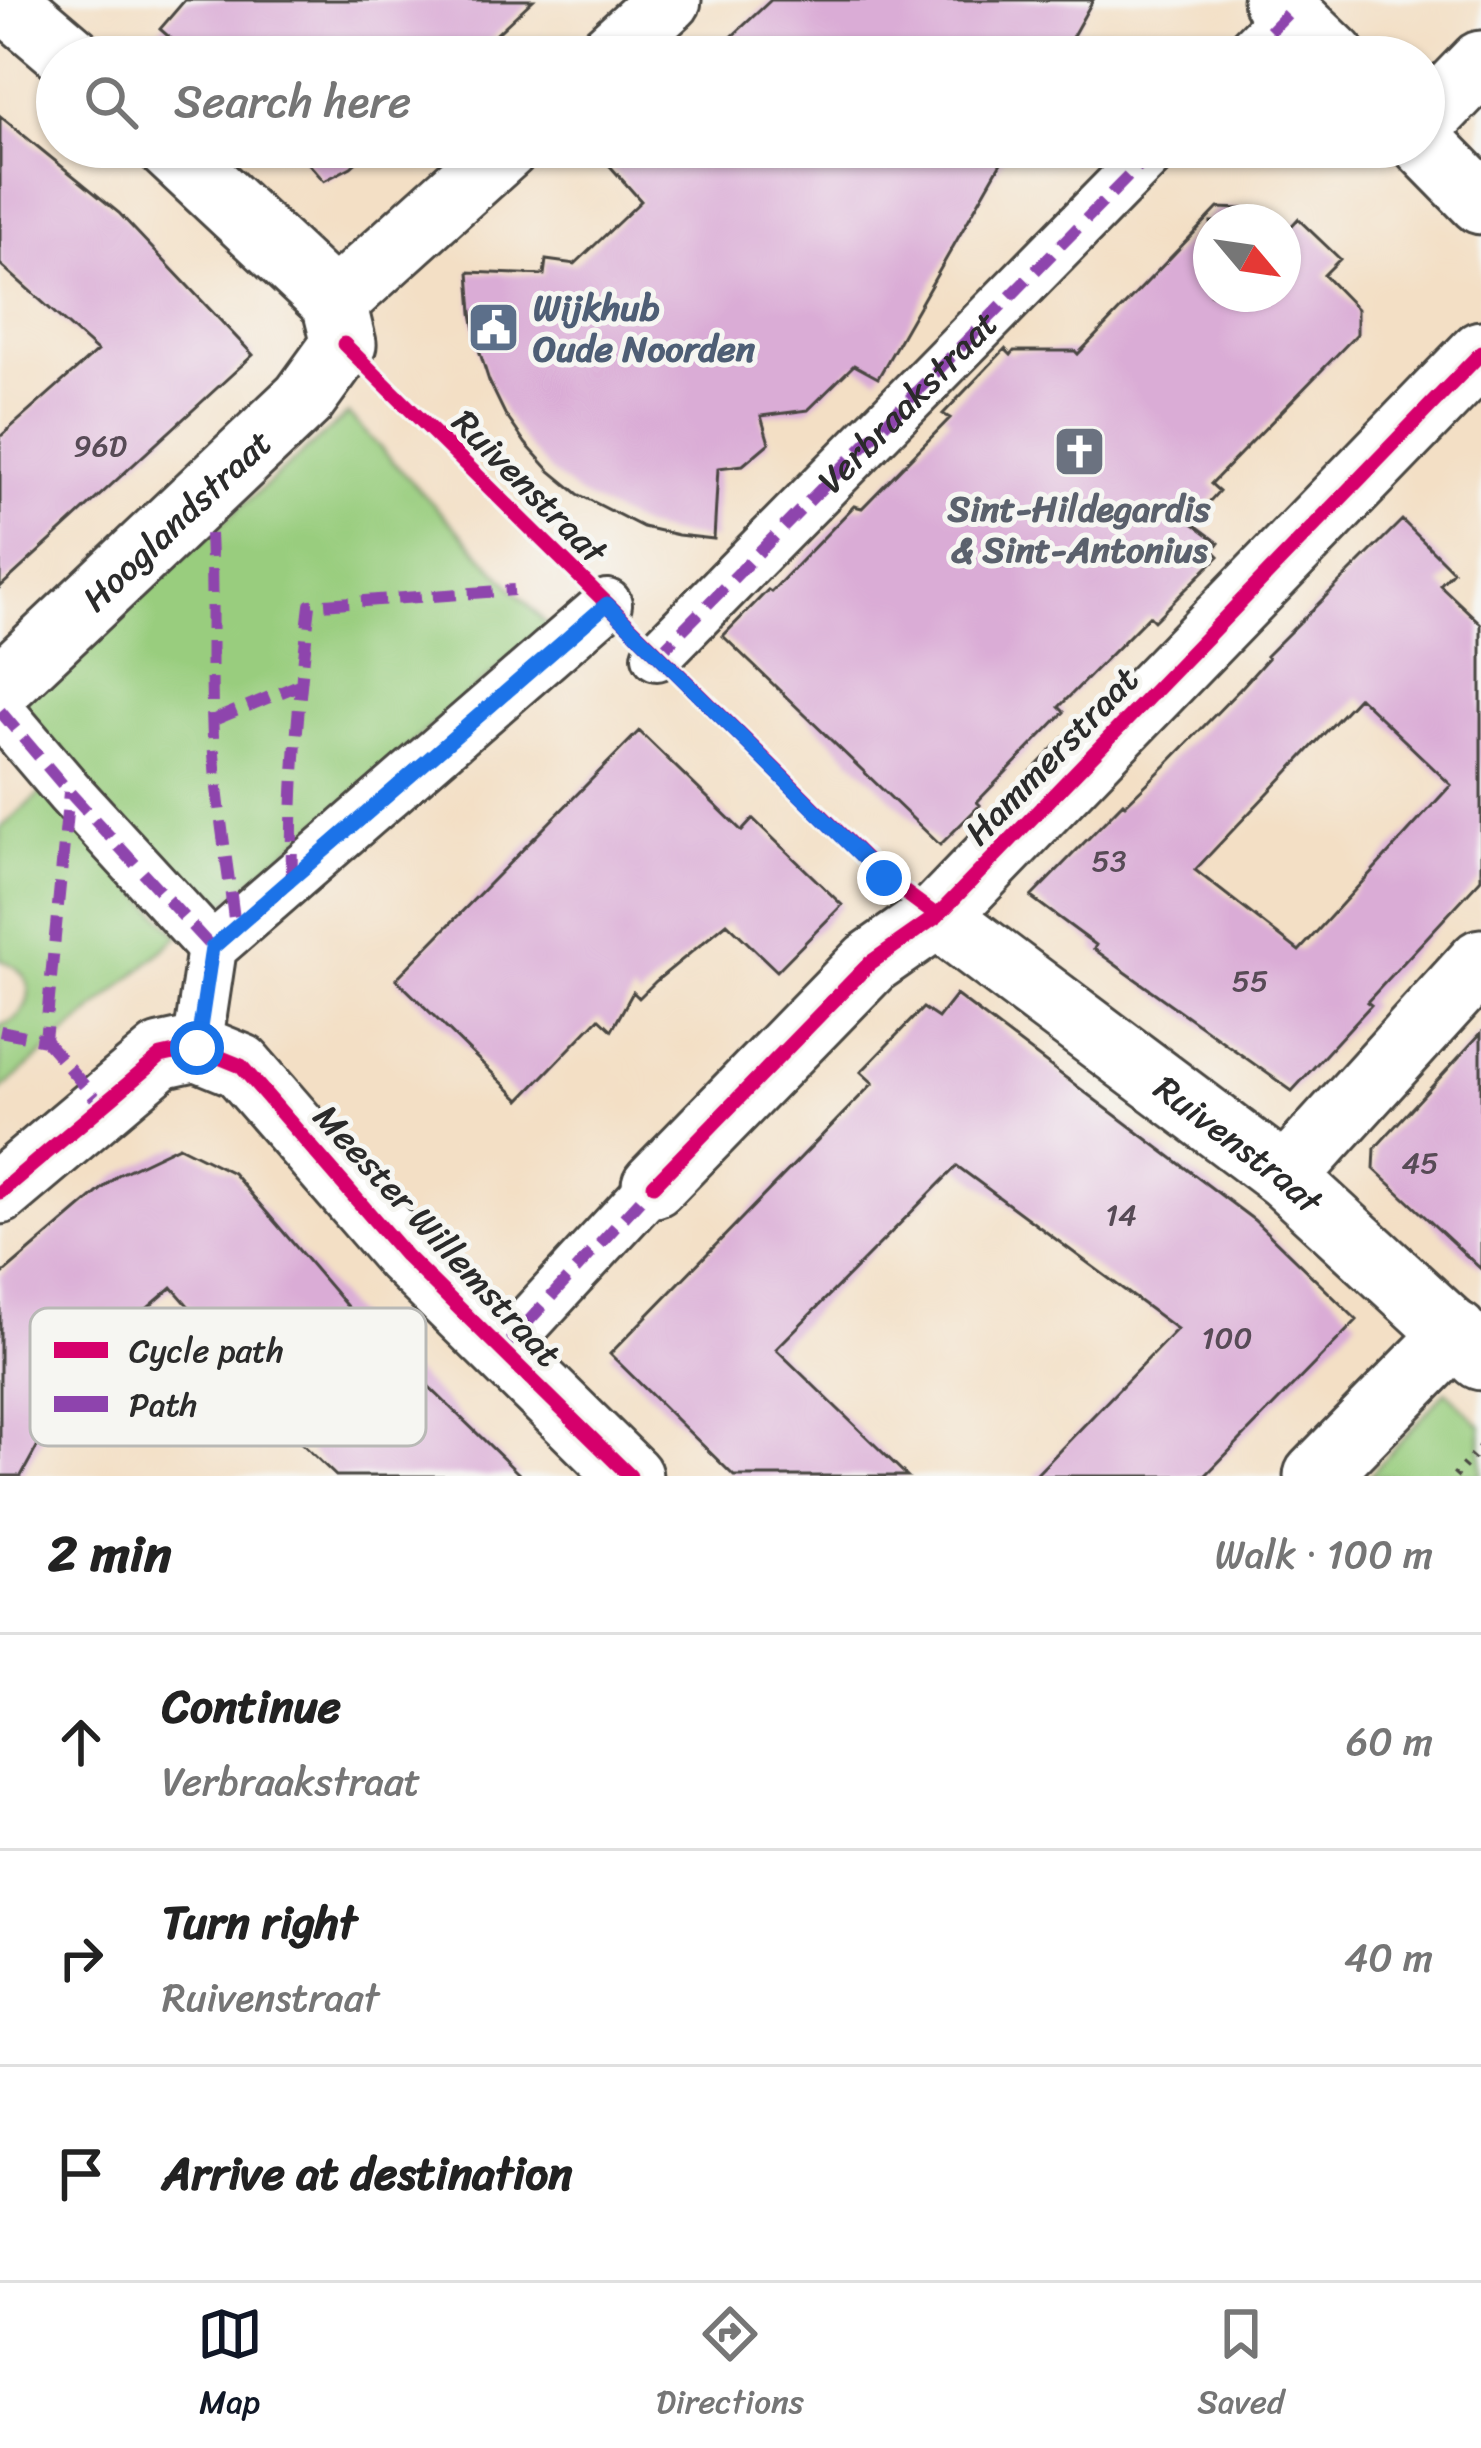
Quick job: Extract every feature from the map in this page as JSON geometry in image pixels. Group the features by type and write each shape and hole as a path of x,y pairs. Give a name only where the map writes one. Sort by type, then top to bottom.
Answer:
{"street":[{"path":"5,0 47,36"},
{"path":"629,36 669,0"},
{"path":"1260,36 1281,7 1312,36"},
{"path":"1445,100 1481,63"},
{"path":"1445,165 1481,202"},
{"path":"188,168 339,324"},
{"name":"Hooglandstraat","path":"0,687 304,399 339,324 487,168"},
{"name":"Verbraakstraat","path":"657,656 1136,168"},
{"name":"Hammerstraat","path":"502,1350 870,963 938,916 1481,353"},
{"path":"0,1192 161,1056 197,1048 212,948 607,604"},
{"path":"0,711 212,948"},
{"name":"Ruivenstraat","path":"938,916 1286,1177 1468,1346"},
{"path":"1286,1177 1481,961"},
{"name":"Meester Willemstraat","path":"197,1048 241,1066 405,1256 630,1476"},
{"path":"1316,1476 1468,1346"}],"path":[{"path":"1455,1476 1481,1447"}],"green space":[{"path":"348,414 548,626 208,918 13,704"},
{"path":"44,790 179,936 0,1091 0,1026 22,1012 29,993 22,973 0,960 0,829"},
{"path":"1446,1391 1481,1426 1481,1476 1369,1476"}],"building":[{"path":"185,0 533,0 494,36 168,36 160,29"},
{"path":"771,0 1093,0 1073,36 732,36"},
{"path":"0,116 36,145 36,168 64,168 119,213 253,355 0,587 0,437 97,351 0,264"},
{"path":"313,168 349,168 324,181"},
{"path":"612,168 998,168 878,378 854,365 808,410 761,416 769,443 743,465 718,468 714,539 643,527 578,494 550,471 505,414 478,347 469,272 544,275 546,260 575,264 641,201"},
{"name":"Sint-Hildegardis & Sint-Antonius","path":"1301,222 1340,259 1324,275 1357,309 1357,334 1211,484 1219,491 1191,522 1219,543 1213,550 1219,556 1154,621 1149,616 1059,707 1064,712 940,845 723,636 854,506 862,508 950,418 943,414 1005,349 1011,355 1014,351 1078,354 1193,234 1193,312 1301,312"},
{"path":"1402,520 1453,571 1440,585 1481,624 1481,879 1292,1091 1094,949 1096,945 1031,897 1166,765","holes":["1359,697 1451,785 1299,951 1195,870"]},
{"path":"639,731 742,831 753,819 842,905 777,971 727,923 639,998 633,992 612,1030 599,1018 520,1100 396,979"},
{"path":"956,995 1254,1220 1357,1320 1205,1476 1035,1476 1177,1329 957,1166 776,1349 907,1476 734,1476 610,1354 873,1083 861,1072 923,1008 938,1018"},
{"path":"1481,1033 1481,1269 1374,1169 1375,1148"},
{"path":"179,1146 233,1173 348,1308 190,1308 172,1287 148,1308 30,1308 30,1446 38,1446 21,1476 0,1476 0,1276 118,1175"},
{"path":"426,1384 521,1476 336,1476 304,1446 426,1446"}],"marked path":[{"path":"1266,36 1288,13"},
{"path":"657,656 1136,168"},
{"path":"210,534 214,748 235,927"},
{"path":"292,877 296,741 310,605 514,590"},
{"path":"197,1048 212,948 607,604"},
{"path":"214,720 301,684"},
{"path":"0,711 212,948"},
{"path":"0,1031 45,1040 69,792"},
{"path":"45,1040 101,1105"},
{"path":"502,1350 654,1185"}],"cycle path":[{"path":"344,344 884,877 937,916"},
{"path":"654,1185 870,963 937,916 1481,353"},
{"path":"0,1192 161,1056 197,1048 241,1066 405,1255 630,1476"}],"place":[{"name":"Wijkhub Oude Noorden","path":"494,328"},
{"name":"Sint-Hildegardis & Sint-Antonius","path":"1079,452"}],"route":[{"path":"197,1048 212,948 607,604 884,878"}]}
